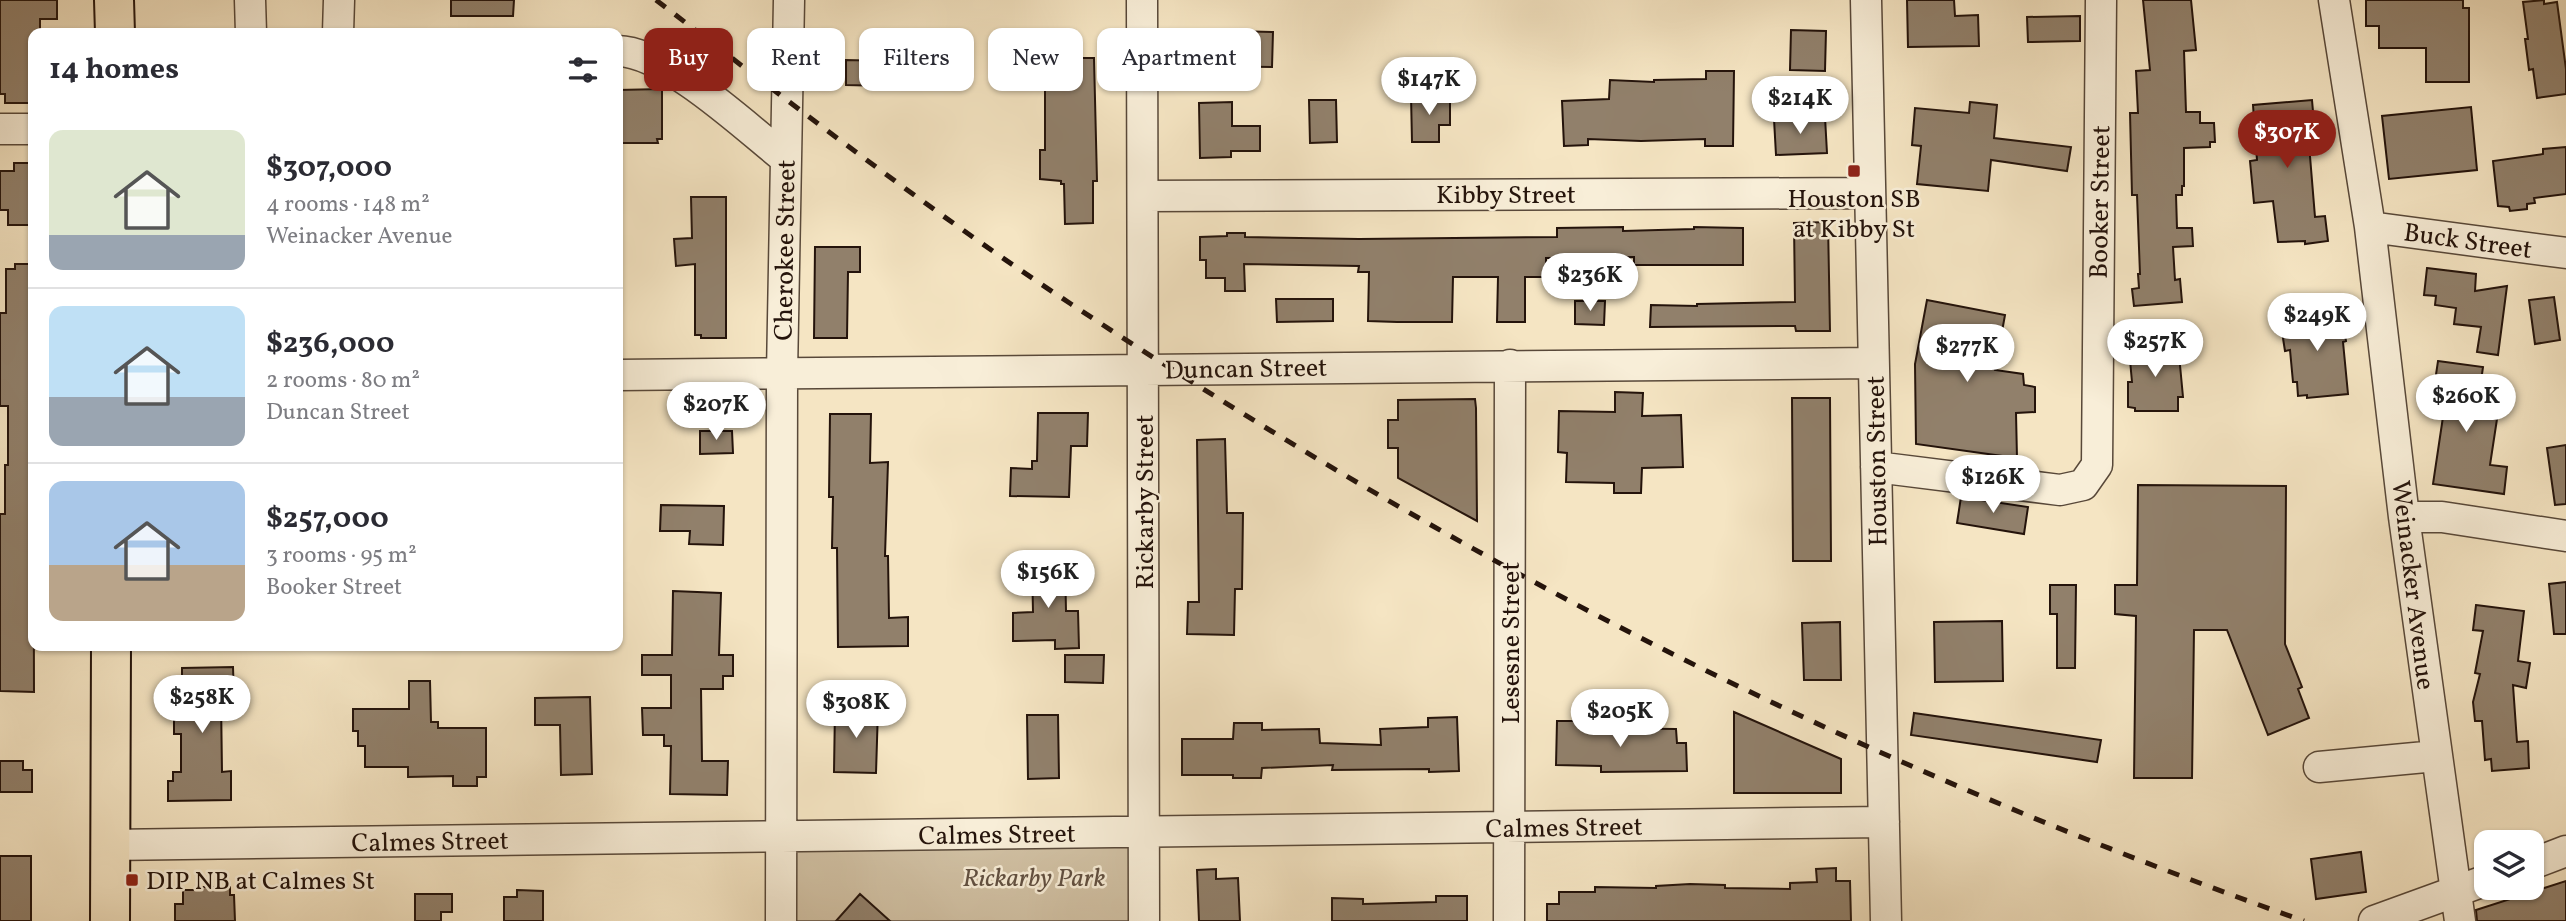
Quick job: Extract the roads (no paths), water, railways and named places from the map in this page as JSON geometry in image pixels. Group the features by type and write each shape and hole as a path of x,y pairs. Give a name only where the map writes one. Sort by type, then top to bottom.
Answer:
{"main road":[{"path":"114,0 115,28"},
{"path":"110,921 111,651"}],"street":[{"path":"250,0 251,28"},
{"path":"338,28 339,0"},
{"name":"Cherokee Street","path":"781,921 782,373 789,0"},
{"name":"Rickarby Street","path":"1142,0 1144,921"},
{"name":"Houston Street","path":"1866,0 1886,921"},
{"name":"Booker Street","path":"1876,467 2060,490 2083,485 2097,465 2101,0"},
{"name":"Weinacker Avenue","path":"2334,0 2370,227 2404,517 2459,921"},
{"path":"623,51 633,51 656,60 786,159"},
{"path":"0,129 28,129"},
{"name":"Kibby Street","path":"1143,196 1869,193"},
{"name":"Buck Street","path":"2370,227 2566,253"},
{"name":"Duncan Street","path":"623,375 1873,363"},
{"name":"Lesesne Street","path":"1509,921 1510,366"},
{"path":"2404,517 2442,516 2566,536"},
{"path":"2319,767 2436,757"},
{"name":"Calmes Street","path":"110,845 1884,822"},
{"path":"2544,859 2566,851"},
{"path":"2374,921 2474,885"}],"railway":[{"path":"656,0 913,194 1071,304 1233,408 1483,554 1654,644 1879,752 2090,841 2304,921"}],"place":[{"name":"Houston SB at Kibby St","path":"1854,171"},
{"name":"DIP NB at Calmes St","path":"132,880"}],"park label":[{"name":"Rickarby Park","path":"1034,877"}]}
